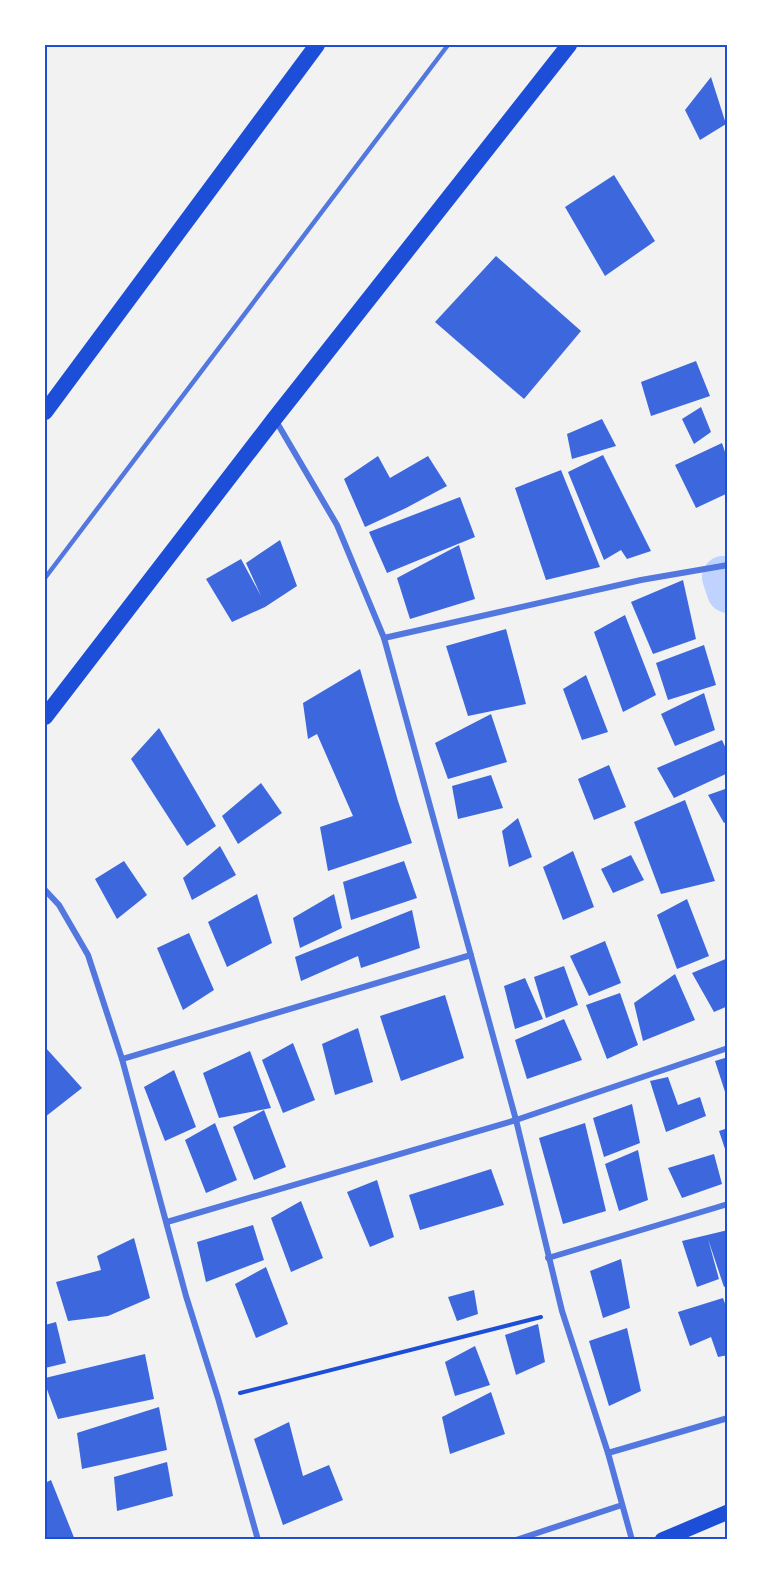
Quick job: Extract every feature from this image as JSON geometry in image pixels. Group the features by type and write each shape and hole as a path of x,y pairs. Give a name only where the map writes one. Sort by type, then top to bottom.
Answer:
{"highway":[{"path":"45,412 317,45"},
{"path":"45,717 275,418 569,45"}],"main road":[{"path":"672,1538 728,1512"}],"street":[{"path":"275,418 337,525 384,638 516,1120 562,1311 608,1453 632,1540"},
{"path":"384,638 641,580 728,565"},
{"path":"45,890 59,905 88,955 122,1059 186,1296 218,1398 258,1540"},
{"path":"122,1059 471,955"},
{"path":"167,1222 516,1120 728,1048"},
{"path":"548,1258 728,1204"},
{"path":"608,1453 728,1418"},
{"path":"516,1540 622,1505"}],"lane":[{"path":"45,578 448,45"}],"path":[{"path":"218,1398 562,1311"}],"building":[{"path":"711,77 726,124 700,140 685,110"},
{"path":"614,175 655,241 605,276 565,207"},
{"path":"496,256 581,331 524,399 435,322"},
{"path":"696,361 710,396 651,416 641,382"},
{"path":"701,407 711,432 694,444 682,419"},
{"path":"602,419 616,446 572,459 567,434"},
{"path":"722,443 728,461 728,493 696,508 675,465"},
{"path":"603,455 651,551 627,559 621,550 604,560 568,472"},
{"path":"378,456 390,478 428,456 447,486 365,527 344,479"},
{"path":"561,470 600,567 546,580 515,488"},
{"path":"460,497 475,537 387,573 369,532"},
{"path":"280,540 297,586 265,607 232,622 206,579 241,559 261,596 246,563"},
{"path":"459,545 475,599 410,619 397,578"},
{"path":"683,580 696,639 653,654 631,602"},
{"path":"625,615 656,695 623,712 594,632"},
{"path":"506,629 526,704 468,716 446,646"},
{"path":"704,645 716,685 668,700 656,663"},
{"path":"360,669 412,843 328,871 320,827 353,816 317,734 308,739 303,703"},
{"path":"586,675 608,732 582,740 563,689"},
{"path":"704,693 715,730 675,746 661,714"},
{"path":"491,714 507,762 448,779 435,743"},
{"path":"159,728 216,826 187,846 131,759"},
{"path":"722,740 728,753 728,773 674,798 657,768"},
{"path":"609,765 626,807 594,820 578,779"},
{"path":"491,775 503,808 458,819 452,786"},
{"path":"261,783 282,813 238,844 222,816"},
{"path":"728,788 728,821 724,823 708,795"},
{"path":"685,800 715,881 661,894 634,822"},
{"path":"518,818 532,857 509,867 502,831"},
{"path":"220,846 236,875 192,900 183,878"},
{"path":"573,851 594,907 563,920 543,867"},
{"path":"631,855 644,880 613,893 601,869"},
{"path":"124,861 147,895 117,919 95,879"},
{"path":"404,861 417,898 351,920 343,882"},
{"path":"257,894 272,943 227,967 208,922"},
{"path":"334,894 342,928 300,948 293,918"},
{"path":"687,899 709,956 677,969 657,915"},
{"path":"412,910 420,948 361,968 358,956 301,981 295,957"},
{"path":"189,933 214,990 183,1010 157,948"},
{"path":"605,941 621,983 589,996 570,956"},
{"path":"728,958 728,1006 714,1012 692,973"},
{"path":"564,966 578,1005 546,1018 534,977"},
{"path":"675,974 695,1020 643,1041 634,1003"},
{"path":"525,978 543,1019 515,1029 504,986"},
{"path":"620,993 638,1045 607,1059 586,1005"},
{"path":"445,995 464,1058 401,1081 380,1016"},
{"path":"564,1019 582,1060 527,1079 515,1040"},
{"path":"358,1028 373,1082 335,1095 322,1044"},
{"path":"293,1043 315,1100 283,1113 262,1060"},
{"path":"45,1047 82,1088 45,1117"},
{"path":"250,1051 271,1108 219,1118 203,1073"},
{"path":"728,1057 728,1101 715,1061"},
{"path":"174,1070 196,1127 165,1141 144,1087"},
{"path":"668,1077 678,1105 700,1097 706,1116 666,1132 650,1081"},
{"path":"632,1104 640,1143 604,1157 593,1118"},
{"path":"264,1110 286,1167 254,1180 233,1127"},
{"path":"215,1123 237,1180 206,1193 185,1140"},
{"path":"585,1123 606,1211 563,1224 539,1138"},
{"path":"728,1128 728,1158 719,1131"},
{"path":"638,1150 648,1200 619,1211 605,1164"},
{"path":"714,1154 722,1184 682,1198 668,1168"},
{"path":"491,1169 504,1205 420,1230 409,1195"},
{"path":"377,1180 394,1237 370,1247 347,1192"},
{"path":"301,1201 323,1258 291,1272 271,1218"},
{"path":"253,1225 264,1260 206,1282 197,1242"},
{"path":"728,1230 728,1285 724,1287 708,1239 719,1279 697,1287 682,1241"},
{"path":"134,1238 150,1298 108,1316 68,1321 56,1282 101,1270 97,1256"},
{"path":"621,1259 630,1308 603,1318 590,1271"},
{"path":"266,1267 288,1324 256,1338 235,1284"},
{"path":"474,1290 478,1314 457,1321 448,1297"},
{"path":"723,1298 728,1312 728,1355 718,1357 711,1337 690,1346 678,1312"},
{"path":"56,1322 66,1363 45,1368 45,1325"},
{"path":"538,1324 545,1362 516,1375 505,1335"},
{"path":"627,1328 641,1391 609,1406 589,1341"},
{"path":"475,1346 490,1385 455,1396 445,1362"},
{"path":"145,1354 154,1399 58,1419 45,1384 45,1378"},
{"path":"491,1392 505,1434 450,1454 442,1417"},
{"path":"159,1407 167,1450 82,1469 77,1433"},
{"path":"289,1422 303,1476 329,1465 343,1500 283,1525 254,1439"},
{"path":"167,1462 173,1496 117,1511 114,1477"},
{"path":"51,1480 75,1540 45,1540 45,1483"}],"waterway":[{"path":"723,577 728,592"}]}
